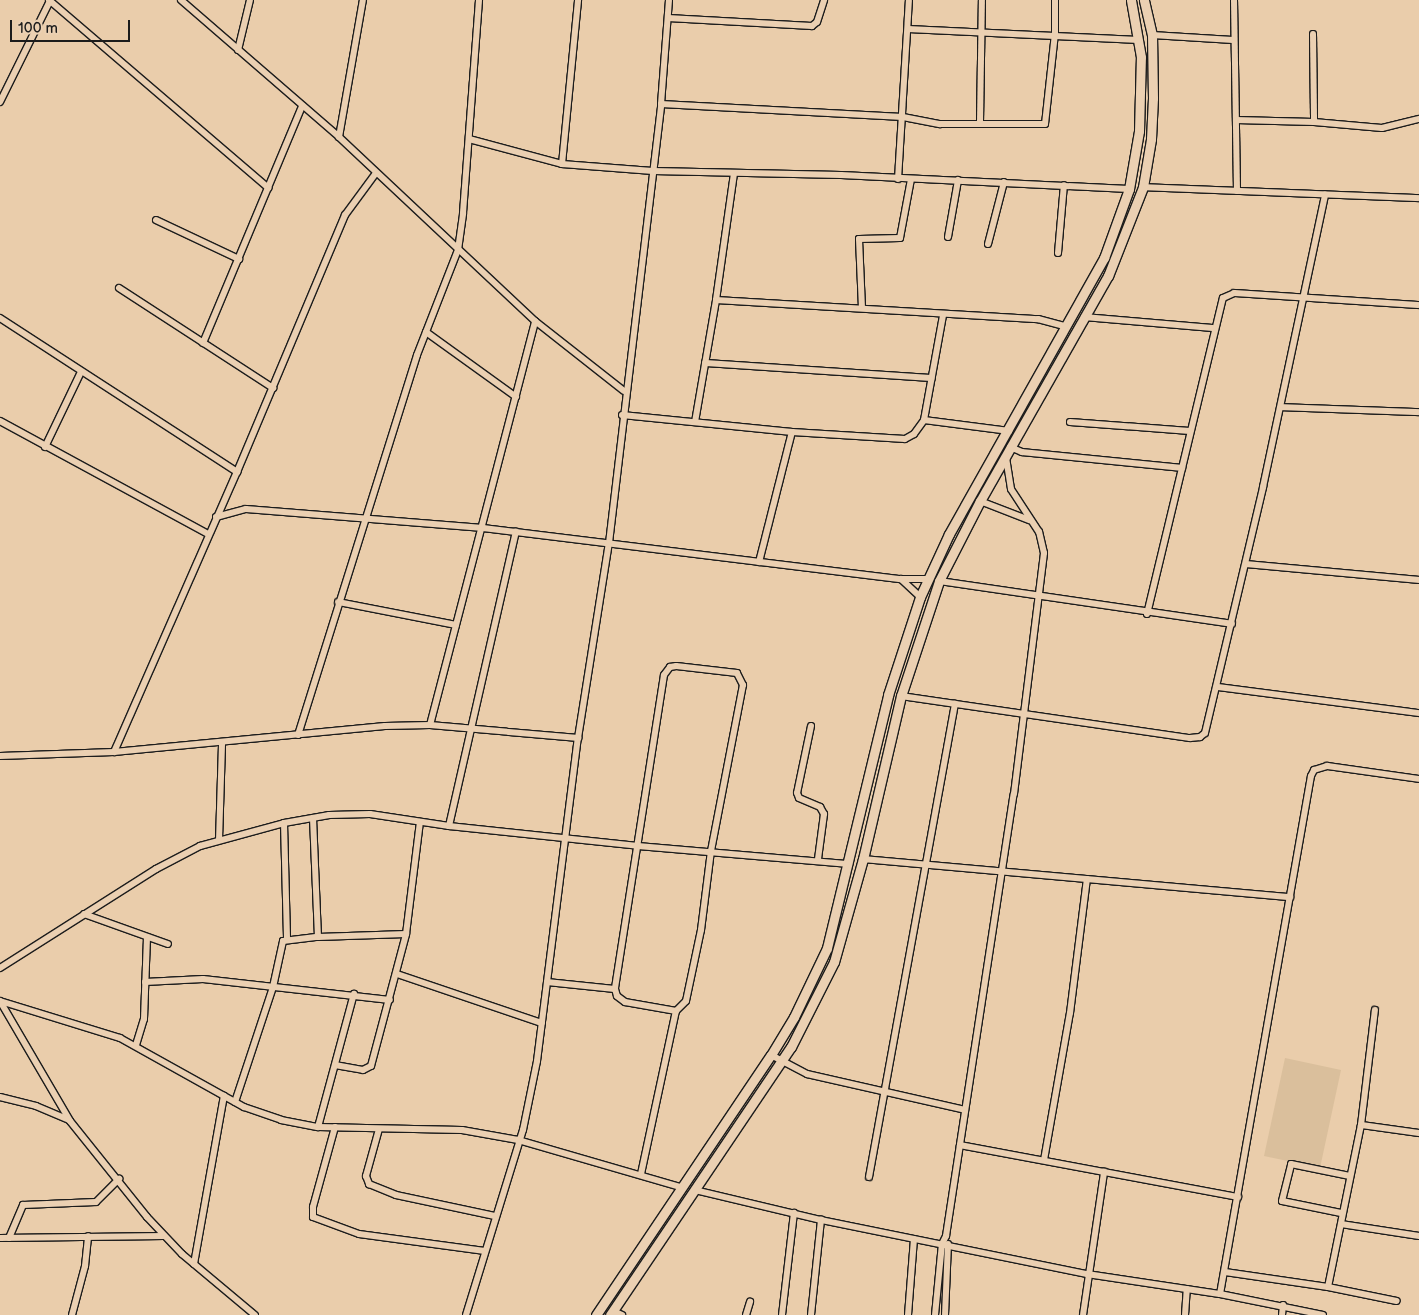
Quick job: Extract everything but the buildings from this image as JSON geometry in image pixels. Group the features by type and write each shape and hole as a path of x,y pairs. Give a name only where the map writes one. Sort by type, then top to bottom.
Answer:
{"main road":[{"path":"596,1315 680,1187 771,1055 794,1017 826,948 849,864 899,656 920,597 949,534 1010,431 1104,258 1129,189 1138,131 1139,40 1131,0"},
{"path":"611,1313 782,1061 819,997 834,962 863,859 911,658 939,581 980,501 1118,256 1143,186 1151,139 1152,35 1144,0"},
{"path":"899,656 911,658"},
{"path":"639,1251 650,1256"}],"street":[{"path":"181,0 339,137 376,174 535,321 624,391"},
{"path":"238,50 250,0"},
{"path":"339,137 363,0"},
{"path":"298,734 363,520 370,508 426,332 458,250 469,139 479,0"},
{"path":"562,164 578,0"},
{"path":"466,1315 518,1140 523,1130 534,1080 564,838 609,543 624,391 661,104 669,0"},
{"path":"668,18 812,26 817,22 824,0"},
{"path":"898,179 908,29 908,0"},
{"path":"980,122 982,0"},
{"path":"661,104 903,117 940,124 980,122 1038,126 1048,121 1055,34 1055,0"},
{"path":"1234,0 1232,40 1237,191"},
{"path":"0,102 50,1 268,188"},
{"path":"908,29 1055,34 1139,40"},
{"path":"1313,34 1314,122"},
{"path":"1152,35 1232,40"},
{"path":"203,343 302,106"},
{"path":"1236,120 1314,122 1382,128 1419,118"},
{"path":"469,139 562,164 653,172 958,180 1064,184 1129,189"},
{"path":"695,422 716,300 734,173"},
{"path":"114,752 208,534 237,472 345,215 376,174"},
{"path":"862,308 859,239 900,238 912,180"},
{"path":"948,237 958,180"},
{"path":"988,244 1004,182"},
{"path":"1058,253 1064,184"},
{"path":"1143,186 1419,198"},
{"path":"901,696 1196,739 1207,730 1281,407 1325,194"},
{"path":"156,220 239,259"},
{"path":"119,288 273,388"},
{"path":"1147,614 1219,304 1229,294 1419,305"},
{"path":"716,300 1038,320 1067,327"},
{"path":"622,415 898,441 914,434 924,420 943,314"},
{"path":"1084,316 1213,328"},
{"path":"0,318 237,472"},
{"path":"430,725 475,546 483,528 535,321"},
{"path":"426,332 516,397"},
{"path":"705,363 932,378"},
{"path":"45,447 81,372"},
{"path":"1281,407 1419,412"},
{"path":"924,420 1010,431"},
{"path":"0,421 208,534"},
{"path":"1070,422 1190,431"},
{"path":"759,562 792,432"},
{"path":"935,1315 1026,714 1039,597 1043,546 1039,532 1029,520 1009,481 1004,462 1008,451 1182,468"},
{"path":"980,501 1029,520"},
{"path":"216,517 246,509 363,520 483,528 901,579 928,578"},
{"path":"449,826 470,727 516,532"},
{"path":"1246,564 1419,580"},
{"path":"901,579 920,597"},
{"path":"939,581 1147,614 1232,624"},
{"path":"338,602 456,624"},
{"path":"641,1174 676,1011 683,1006 688,995 701,930 711,851 742,680 737,673 676,666 670,667 664,675 615,989 617,996 625,1002 676,1011"},
{"path":"1218,687 1419,713"},
{"path":"869,1177 955,704"},
{"path":"0,756 114,752 222,743 298,734 430,725 470,727 578,738"},
{"path":"811,726 797,793 799,798 820,807 824,814 818,860"},
{"path":"219,840 222,743"},
{"path":"1220,1294 1308,785 1314,770 1327,766 1419,779"},
{"path":"0,968 171,861 219,840 284,823 313,818 360,814 449,826 638,846 849,864"},
{"path":"313,818 318,937"},
{"path":"335,1065 363,1070 371,1066 397,974 406,934 420,822"},
{"path":"284,823 287,939"},
{"path":"863,859 926,863 1290,897"},
{"path":"1044,1160 1070,1013 1087,879"},
{"path":"84,914 168,944"},
{"path":"235,1102 273,987 280,946 287,939 406,934"},
{"path":"136,1045 144,1019 147,937"},
{"path":"397,974 542,1022"},
{"path":"146,982 203,979 354,994 390,1000"},
{"path":"547,982 615,989"},
{"path":"318,1127 354,994"},
{"path":"0,1001 89,1026 136,1045 235,1102 269,1116 318,1127 449,1129 518,1140 641,1174 680,1187"},
{"path":"0,1001 70,1121 164,1236 255,1315"},
{"path":"1328,1287 1341,1213 1361,1125 1375,1010"},
{"path":"771,1055 807,1074 883,1093 965,1110"},
{"path":"194,1264 224,1096"},
{"path":"0,1097 36,1106 70,1121"},
{"path":"1361,1125 1419,1133"},
{"path":"335,1127 312,1207 313,1217 358,1234 485,1251"},
{"path":"379,1129 366,1176 369,1184 396,1196 495,1216"},
{"path":"960,1145 1238,1197"},
{"path":"1341,1213 1282,1201 1291,1164 1350,1176"},
{"path":"1083,1315 1087,1274 1104,1172"},
{"path":"9,1238 23,1205 96,1202 119,1179"},
{"path":"695,1190 822,1220 1087,1274 1220,1294 1283,1305 1323,1315"},
{"path":"782,1315 794,1213"},
{"path":"812,1315 822,1220"},
{"path":"1340,1224 1419,1236"},
{"path":"72,1315 85,1266 88,1236"},
{"path":"0,1238 164,1236"},
{"path":"908,1315 914,1239"},
{"path":"945,1245 945,1315"},
{"path":"1224,1272 1328,1287 1397,1301"},
{"path":"1185,1315 1187,1289"},
{"path":"746,1315 750,1302"},
{"path":"1282,1315 1283,1305"},
{"path":"611,1313 622,1315"}],"shaded area":[{"path":"1285,1058 1341,1070 1320,1168 1264,1156"}]}
